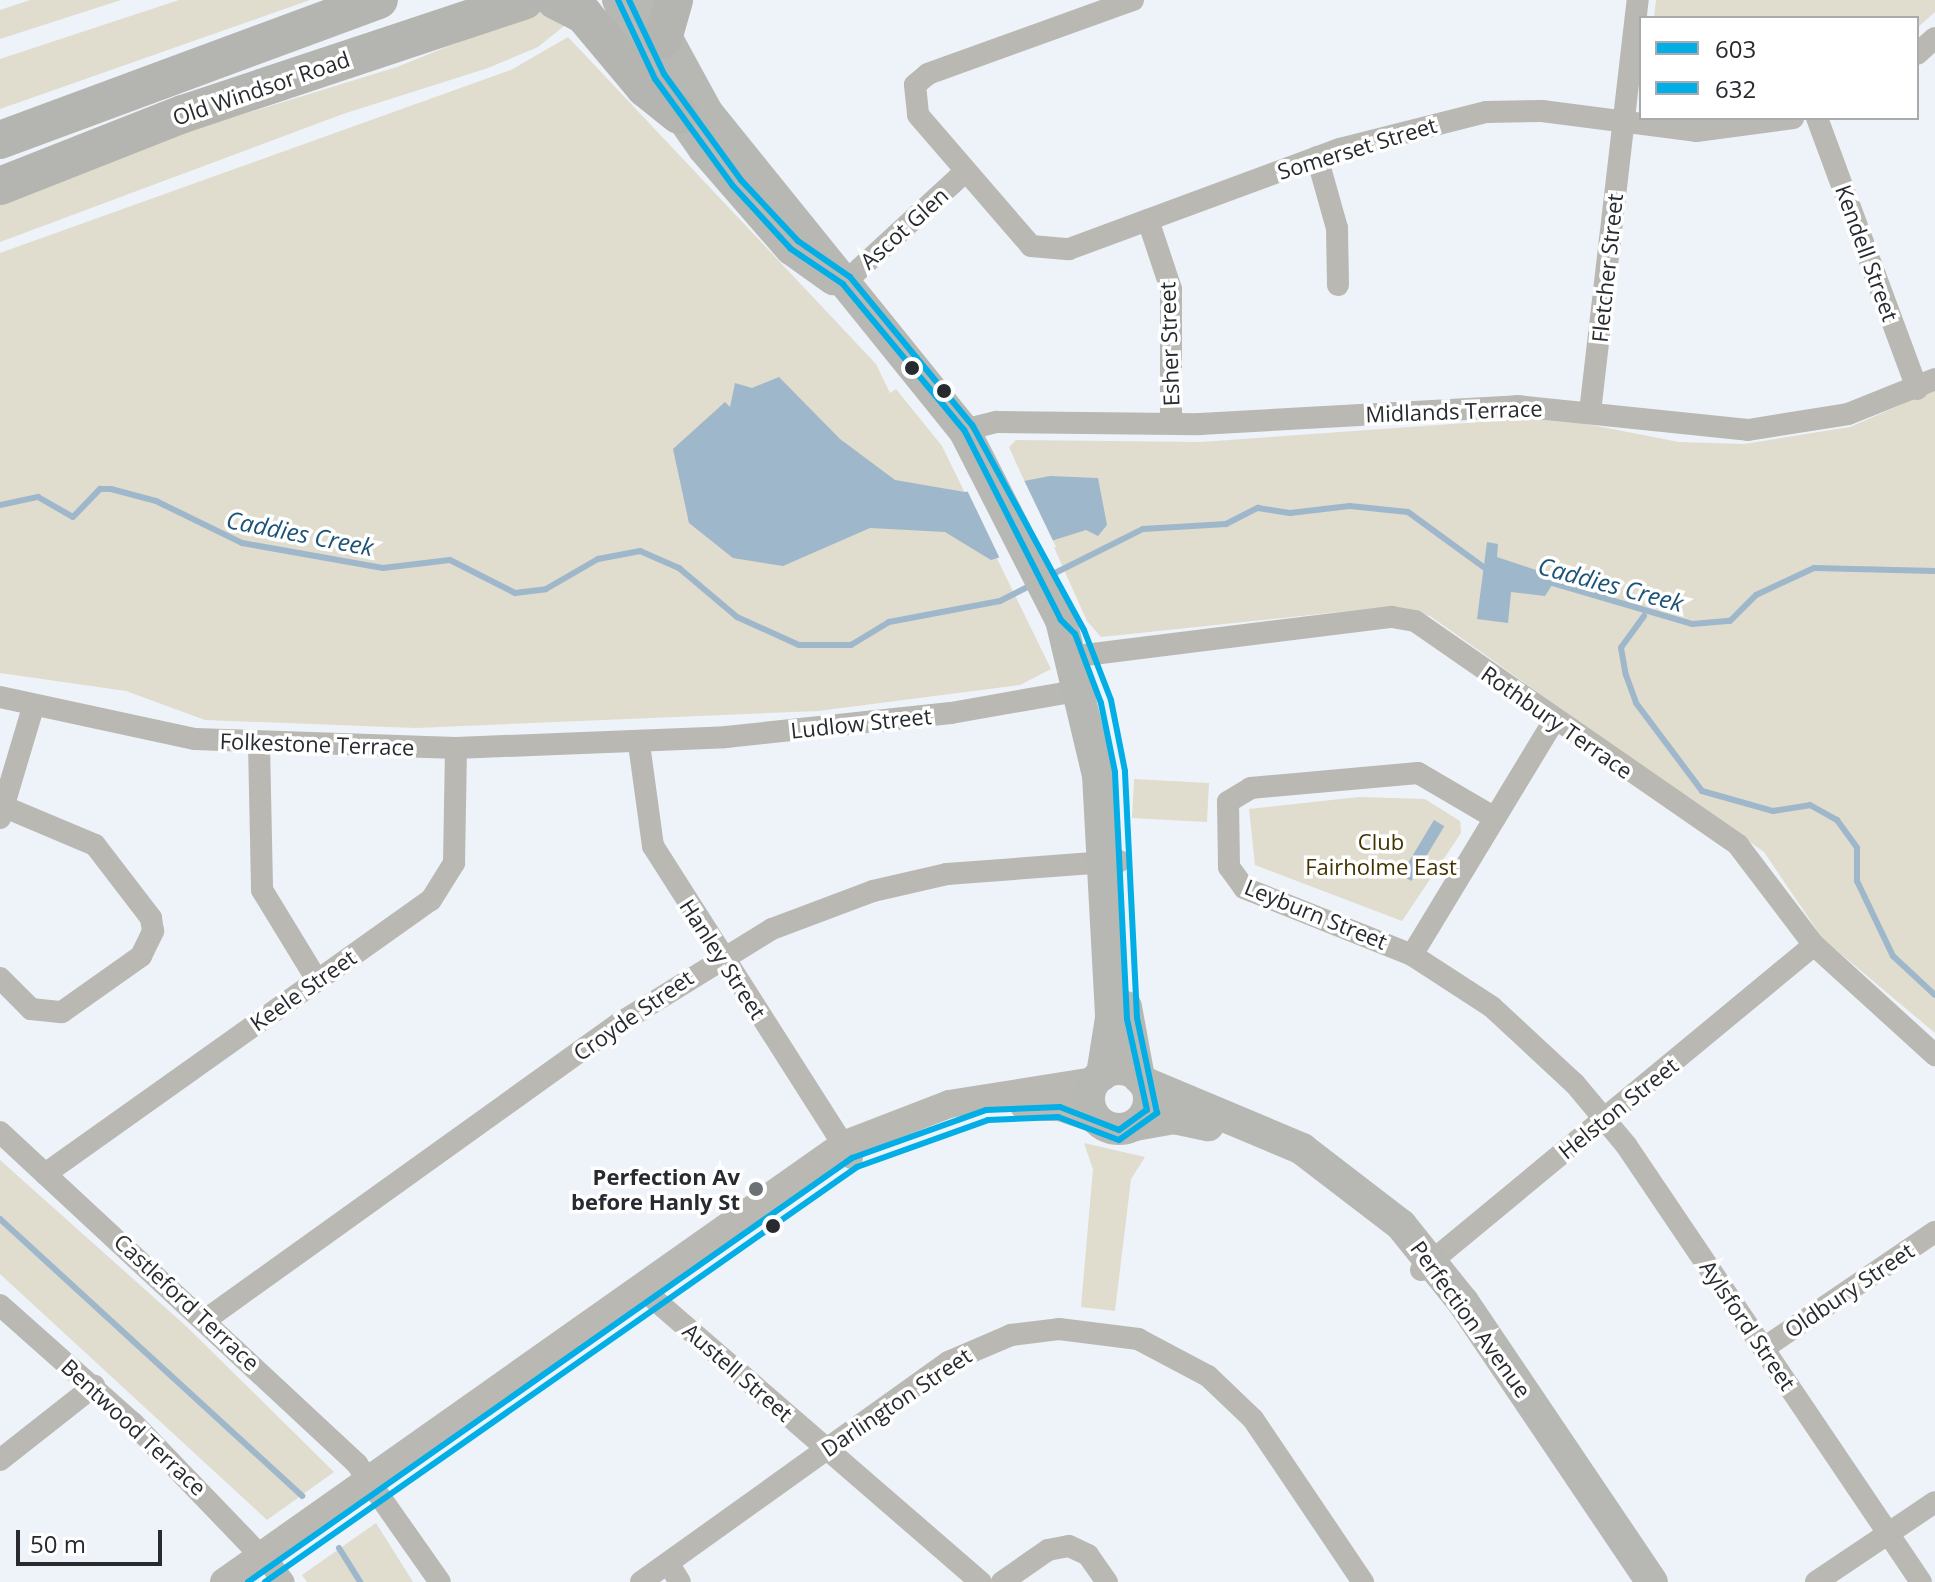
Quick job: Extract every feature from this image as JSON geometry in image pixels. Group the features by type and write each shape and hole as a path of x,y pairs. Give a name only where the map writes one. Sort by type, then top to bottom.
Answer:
{"highway":[{"name":"Old Windsor Road","path":"0,140 379,0"},
{"name":"Old Windsor Road","path":"0,186 183,114 531,0"},
{"path":"555,0 584,15 645,88 679,115"},
{"path":"663,39 674,0"}],"main road":[{"path":"618,0 679,115 782,239 843,284"},
{"path":"646,0 663,39 701,104 806,227 843,284 964,430 982,458 1061,620 1085,655 1111,750 1112,861 1111,1018 1098,1078 1089,1097 1097,1120 1111,1129 1135,1125 1147,1110 1127,1019 1112,861 1096,755 1061,620"},
{"path":"1098,1078 1117,1069 1141,1080"},
{"name":"Perfection Avenue","path":"1141,1080 1302,1149 1370,1197 1427,1265 1652,1582"},
{"name":"Perfection Avenue","path":"1135,1125 1183,1118 1281,1155 1353,1201 1427,1265 1634,1582"}],"street":[{"name":"Somerset Street","path":"1133,0 918,81 915,109 1018,238 1038,249 1069,249 1317,157 1504,110 1624,125 1720,131 1782,120"},
{"name":"Fletcher Street","path":"1590,412 1638,0"},
{"path":"1919,52 1935,38"},
{"name":"Kendell Street","path":"1818,120 1926,384"},
{"path":"1317,157 1337,228 1338,285"},
{"name":"Ascot Glen","path":"843,284 965,172"},
{"name":"Esher Street","path":"1148,220 1171,289 1171,423"},
{"name":"Midlands Terrace","path":"964,430 997,422 1171,423 1485,406 1590,412 1690,429 1780,428 1926,384"},
{"name":"Rothbury Terrace","path":"1085,655 1404,618 1738,845 1814,945 1935,1055"},
{"name":"Ludlow Street","path":"639,744 951,713 1081,690"},
{"name":"Folkestone Terrace","path":"0,697 154,733 259,744 456,748 639,744"},
{"path":"0,978 31,1009 62,1012 141,956 153,931 151,918 95,845 3,813 33,707"},
{"path":"1412,955 1553,722"},
{"path":"259,744 262,890 317,980"},
{"name":"Hanley Street","path":"639,744 653,846 848,1151"},
{"name":"Keele Street","path":"45,1174 431,900 450,875 456,748"},
{"name":"Leyburn Street","path":"1495,818 1431,777 1403,772 1251,788 1228,802 1229,867 1237,884 1412,955 1520,1030 1605,1119"},
{"name":"Croyde Street","path":"208,1318 721,956 803,916 911,881 1112,861"},
{"name":"Helston Street","path":"1427,1265 1814,945"},
{"path":"248,1582 272,1568 374,1484 848,1151 949,1104 1098,1078"},
{"path":"848,1151 986,1110 1052,1106 1097,1120"},
{"name":"Aylsford Street","path":"1605,1119 1921,1582"},
{"name":"Castleford Terrace","path":"0,1132 208,1318 374,1484 440,1582"},
{"name":"Oldbury Street","path":"1764,1348 1935,1232"},
{"name":"Austell Street","path":"645,1291 981,1582"},
{"name":"Bentwood Terrace","path":"0,1305 94,1386 272,1568"},
{"name":"Darlington Street","path":"641,1582 948,1362 989,1342 1059,1329 1123,1335 1181,1358 1232,1397 1363,1582"},
{"path":"0,1460 94,1386"},
{"path":"1816,1582 1935,1502"},
{"path":"1002,1582 1048,1550 1069,1546 1088,1555 1107,1582"},
{"path":"668,1563 680,1582"},
{"path":"224,1582 272,1568"}],"green space":[{"path":"30,0 121,0 0,39 0,10"},
{"path":"179,0 310,0 0,109 0,59"},
{"path":"1656,0 1935,0 1935,12 1919,26 1919,16 1654,16"},
{"path":"540,9 574,18 538,47 488,68 343,114 0,242 0,203 182,133 397,67"},
{"path":"568,37 876,364 890,393 896,389 942,446 1051,669 1020,685 818,711 416,728 205,720 126,691 0,673 0,253 511,70"},
{"path":"1935,390 1935,1033 1823,939 1764,852 1430,616 1386,607 1101,637 1087,621 1009,447 1016,440 1201,442 1550,417 1679,442 1744,444 1850,427"},
{"path":"1134,779 1209,783 1207,822 1132,818"},
{"name":"Club Fairholme East","path":"1359,797 1425,799 1460,821 1461,833 1402,921 1255,865 1249,809"},
{"path":"1084,1143 1145,1157 1131,1179 1115,1311 1081,1307 1093,1169"},
{"path":"0,1160 187,1327 334,1472 267,1520 0,1274"},
{"path":"376,1523 413,1582 307,1582 302,1575"}],"water":[{"path":"779,377 840,439 895,480 965,492 1050,476 1098,478 1107,525 1098,536 1086,530 991,560 945,532 870,528 783,566 733,558 689,523 673,449 725,402 730,407 735,383 752,388"},
{"path":"1487,542 1498,544 1497,557 1551,575 1554,582 1545,596 1511,592 1508,623 1477,619"},
{"path":"1434,820 1444,826 1411,881 1401,875"}],"pier":[{"path":"1022,476 1056,547 1002,563 966,488"}],"waterway":[{"name":"Caddies Creek","path":"0,505 38,497 73,517 100,489 111,489 156,501 242,543 383,568 450,560 515,593 546,589 598,559 640,551 679,568 737,617 799,645 851,645 889,622 1000,601 1034,584"},
{"name":"Caddies Creek","path":"1051,575 1143,529 1226,524 1258,508 1290,513 1350,506 1408,512 1489,571"},
{"name":"Caddies Creek","path":"1546,581 1692,624 1730,621 1756,595 1814,568 1935,571"},
{"path":"1644,616 1621,648 1626,675 1636,703 1702,791 1773,811 1810,805 1837,820 1857,848 1857,881 1893,956 1935,995"},
{"path":"0,1219 302,1496"},
{"path":"339,1548 360,1582"}],"transit line":[{"name":"603","path":"248,1582 852,1158 986,1110 1060,1107 1119,1130 1147,1110 1127,1019 1115,772 1101,703 1075,634 1061,620 964,430 843,284 791,249 733,186 655,79 618,0"},
{"name":"632","path":"265,1582 857,1167 988,1120 1058,1117 1119,1140 1157,1113 1137,1018 1125,771 1111,700 1084,630 972,425 850,277 798,241 741,180 664,74 629,0"}],"place":[{"name":"Perfection Av before Hanly St","path":"756,1189"}]}
